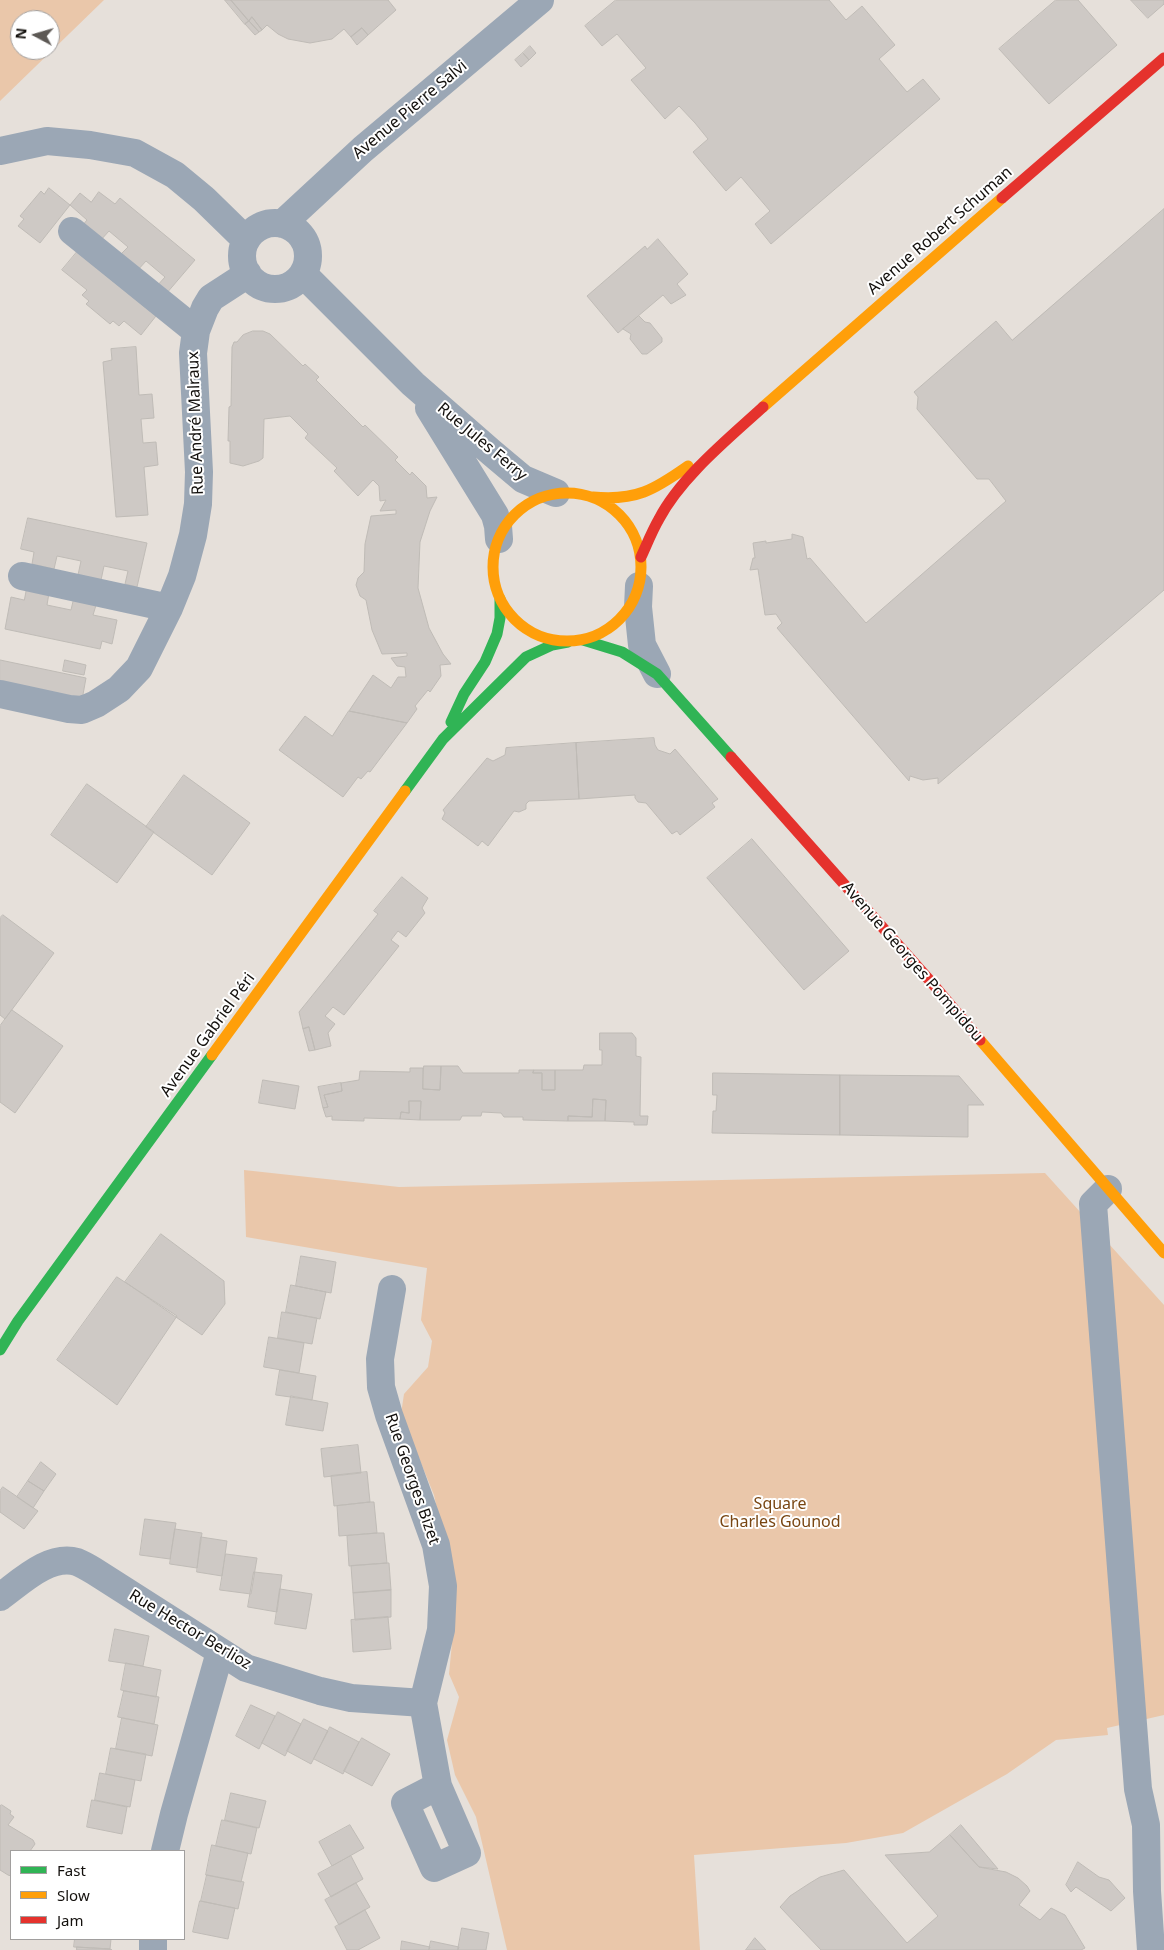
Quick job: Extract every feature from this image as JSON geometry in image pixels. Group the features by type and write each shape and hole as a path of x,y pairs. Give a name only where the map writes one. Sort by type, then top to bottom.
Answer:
{"main road":[{"name":"Avenue Robert Schuman","path":"641,557 659,518 672,499 704,462 775,396 1164,58"},
{"name":"Avenue Robert Schuman","path":"593,497 613,500 642,494 661,485 738,430"},
{"path":"556,493 578,493 593,497 618,512 632,529 641,557 642,572 637,594 626,613 610,629 591,639 568,642 546,639 526,630 509,615 500,599 493,574 494,551 502,530 516,513 534,500 556,493"},
{"name":"Avenue Gabriel Péri","path":"444,739 464,694 485,662 497,634 500,618 500,599"},
{"name":"Avenue Georges Pompidou","path":"583,640 622,651 657,674 925,976 1164,1253"},
{"name":"Avenue Gabriel Péri","path":"0,1350 18,1321 444,739 526,657 552,645 568,642"}],"street":[{"name":"Avenue Pierre Salvi","path":"282,224 363,150 540,0"},
{"path":"0,151 47,141 90,145 135,153 175,176 204,199 246,240"},
{"path":"272,223 282,224 296,231 305,244 308,254 307,264 296,282 286,287 275,289 264,287 254,282 248,274 242,257 246,240 262,226 272,223"},
{"path":"72,231 196,331"},
{"name":"Rue André Malraux","path":"0,694 69,709 82,710 96,704 119,689 139,668 169,608 182,576 194,535 198,504 199,472 193,352 196,331 211,298 248,274"},
{"name":"Rue Jules Ferry","path":"302,274 413,384 523,479 556,493"},
{"name":"Rue Jules Ferry","path":"413,384 495,515 499,539"},
{"path":"22,576 169,608"},
{"name":"Avenue Georges Pompidou","path":"639,586 638,608 642,645 657,674"},
{"path":"1108,1190 1093,1204 1138,1789 1146,1825 1146,1882 1152,1950"},
{"name":"Rue Georges Bizet","path":"392,1289 380,1359 381,1387 389,1415 436,1545 443,1586 441,1630 423,1703 438,1786"},
{"name":"Rue Hector Berlioz","path":"0,1596 44,1566 58,1562 76,1562 94,1571 246,1668 320,1691 351,1698 423,1703"},
{"path":"165,1850 220,1652"},
{"path":"1146,1825 1164,1800"}],"green space":[{"path":"0,0 104,0 60,43 60,10 10,10 10,60 42,60 0,101"},
{"name":"Square Charles Gounod","path":"244,1170 399,1187 1045,1173 1164,1305 1164,1715 1107,1728 1108,1735 1056,1740 1007,1774 903,1833 846,1843 694,1855 700,1950 507,1950 476,1817 455,1775 447,1740 459,1697 449,1674 452,1643 449,1567 434,1495 401,1414 404,1394 428,1367 432,1341 421,1320 427,1268 246,1237"}],"building":[{"path":"225,0 231,0 249,21 245,24"},
{"path":"231,0 388,0 396,10 368,35 362,28 351,37 344,29 332,39 310,43 288,39 267,25 262,30 252,17 249,21"},
{"path":"616,0 829,0 846,20 862,6 895,45 879,59 907,92 923,79 940,99 771,244 755,224 770,211 741,177 726,191 693,152 708,139 695,123 679,106 665,119 631,80 646,68 617,34 602,46 585,26"},
{"path":"1056,0 1078,0 1117,45 1049,104 999,49"},
{"path":"1131,0 1164,0 1164,4 1148,18"},
{"path":"252,17 262,30 259,32 249,21"},
{"path":"249,21 259,32 255,35 245,24"},
{"path":"362,28 368,35 357,45 351,37"},
{"path":"530,46 536,53 529,60 523,53"},
{"path":"523,53 529,60 521,67 515,60"},
{"path":"49,188 70,205 40,243 18,226 24,219 20,216 41,191 44,194"},
{"path":"99,192 115,204 120,198 195,260 166,294 156,287 165,277 146,261 137,271 119,256 128,247 109,231 100,241 82,226 87,220 70,205 80,193 91,202"},
{"path":"1164,209 1164,590 938,784 938,778 923,780 910,776 909,781 777,628 782,623 776,614 765,615 758,569 750,570 753,558 755,558 753,543 792,539 792,534 803,537 807,559 810,558 866,623 1006,501 989,479 977,479 917,409 918,397 914,392 996,321 1012,340"},
{"path":"658,239 688,274 677,284 686,295 671,304 663,295 618,333 587,296 645,246 647,249"},
{"path":"77,252 156,316 141,335 124,321 119,326 113,321 110,324 86,304 89,301 82,295 87,290 62,270"},
{"path":"639,316 645,322 650,323 662,338 662,342 647,354 642,354 630,339 631,334 623,329"},
{"path":"253,331 263,331 270,334 303,366 305,364 319,377 316,380 363,427 365,425 398,457 395,460 410,475 412,472 426,486 427,498 437,497 430,511 420,542 418,588 429,628 443,654 451,664 440,665 441,676 430,692 428,690 415,706 417,709 407,723 349,711 373,675 391,688 398,677 406,677 405,667 397,666 391,658 407,656 407,653 382,654 372,630 366,600 360,596 356,585 358,578 364,572 365,544 371,516 396,514 396,510 380,511 386,500 380,501 379,486 373,480 358,496 334,471 337,468 305,438 308,434 290,416 264,419 263,458 243,466 230,463 230,441 228,441 229,407 231,406 232,347 234,342 237,342 243,335"},
{"path":"136,347 139,395 152,394 154,418 141,419 143,443 156,442 158,465 144,467 148,515 116,517 103,362 112,360 111,349"},
{"path":"28,518 147,543 137,587 125,584 128,571 104,566 101,580 78,575 81,561 57,556 54,569 32,564 34,552 21,549"},
{"path":"27,588 49,593 47,605 71,610 74,597 97,602 93,615 117,620 112,644 102,641 100,649 5,629 11,597 24,600"},
{"path":"0,660 86,678 82,700 0,683"},
{"path":"65,660 86,665 84,675 63,671"},
{"path":"349,711 407,723 370,772 368,771 361,779 358,777 343,797 279,750 305,716 332,736"},
{"path":"654,738 658,750 670,754 675,749 718,799 712,803 715,807 680,835 677,831 672,834 646,803 638,802 635,795 579,799 576,743"},
{"path":"576,743 579,799 529,801 526,804 526,809 519,812 514,811 488,846 482,841 478,846 442,819 445,813 443,810 487,758 493,761 505,755 506,748"},
{"path":"184,775 250,823 212,875 146,827"},
{"path":"87,784 154,832 117,883 51,835"},
{"path":"752,839 849,951 804,990 707,878"},
{"path":"402,877 428,898 422,908 425,913 406,937 398,931 391,940 399,946 344,1015 333,1007 325,1016 335,1024 328,1033 331,1046 315,1050 309,1027 303,1029 299,1012 378,914 374,911"},
{"path":"3,915 54,953 5,1019 0,1015 0,918"},
{"path":"12,1010 63,1046 15,1113 0,1102 0,1026"},
{"path":"309,1027 315,1050 309,1051 303,1029"},
{"path":"600,1033 632,1033 636,1038 636,1056 641,1057 640,1116 648,1116 647,1125 634,1125 634,1122 605,1121 606,1100 593,1099 592,1117 568,1116 568,1121 523,1120 523,1117 504,1117 501,1113 482,1112 481,1116 462,1116 460,1120 420,1120 421,1101 409,1101 409,1113 401,1112 400,1119 364,1118 364,1121 332,1120 332,1116 326,1117 323,1108 328,1107 324,1095 342,1091 341,1083 359,1080 360,1071 410,1072 410,1068 423,1068 423,1089 440,1090 441,1066 458,1066 463,1073 519,1073 519,1070 534,1070 533,1073 542,1073 542,1090 555,1090 555,1070 583,1070 584,1065 602,1065"},
{"path":"424,1066 441,1066 440,1090 423,1089"},
{"path":"534,1070 555,1070 555,1090 542,1090 542,1073 533,1073"},
{"path":"713,1073 840,1075 840,1135 712,1133 713,1111 716,1111 717,1095 713,1095"},
{"path":"840,1075 959,1076 984,1105 968,1105 968,1137 840,1135"},
{"path":"263,1080 299,1086 295,1109 259,1103"},
{"path":"341,1083 342,1091 324,1095 328,1107 323,1108 318,1087"},
{"path":"593,1099 606,1100 605,1121 568,1121 568,1116 592,1117"},
{"path":"409,1101 421,1101 420,1120 400,1119 401,1112 409,1113"},
{"path":"161,1234 224,1281 225,1304 202,1335 125,1282"},
{"path":"301,1256 336,1262 331,1293 296,1286"},
{"path":"117,1277 177,1316 117,1405 57,1360"},
{"path":"291,1285 326,1292 320,1319 286,1312"},
{"path":"282,1312 317,1318 312,1344 278,1338"},
{"path":"269,1337 304,1343 299,1373 264,1367"},
{"path":"280,1370 316,1376 312,1400 276,1395"},
{"path":"291,1396 328,1403 323,1431 286,1425"},
{"path":"358,1445 361,1473 324,1477 321,1449"},
{"path":"41,1462 56,1474 44,1491 28,1481"},
{"path":"367,1472 370,1502 334,1506 331,1476"},
{"path":"28,1481 44,1491 33,1508 17,1497"},
{"path":"3,1487 38,1511 24,1529 0,1512 0,1491"},
{"path":"374,1502 377,1533 339,1536 337,1506"},
{"path":"145,1519 176,1523 170,1559 140,1555"},
{"path":"175,1529 202,1533 197,1568 170,1564"},
{"path":"384,1533 387,1563 349,1566 347,1536"},
{"path":"201,1537 227,1541 222,1576 197,1572"},
{"path":"226,1554 257,1558 251,1594 220,1590"},
{"path":"389,1563 391,1590 353,1593 351,1566"},
{"path":"254,1572 282,1575 277,1612 248,1607"},
{"path":"280,1589 312,1594 306,1629 275,1624"},
{"path":"391,1590 391,1617 355,1620 353,1593"},
{"path":"388,1617 391,1649 353,1652 351,1620"},
{"path":"115,1629 149,1636 143,1666 109,1661"},
{"path":"126,1663 161,1670 156,1697 121,1690"},
{"path":"124,1691 159,1697 154,1724 118,1717"},
{"path":"251,1705 275,1716 259,1749 236,1736"},
{"path":"278,1712 301,1724 285,1756 262,1743"},
{"path":"122,1718 158,1725 152,1756 116,1749"},
{"path":"304,1719 328,1731 311,1764 287,1751"},
{"path":"330,1727 359,1742 343,1774 314,1759"},
{"path":"362,1738 390,1754 372,1786 344,1771"},
{"path":"111,1748 146,1754 141,1781 106,1774"},
{"path":"100,1773 135,1780 130,1807 95,1800"},
{"path":"231,1793 266,1801 259,1828 225,1820"},
{"path":"92,1800 127,1807 122,1834 87,1827"},
{"path":"2,1805 11,1811 10,1814 14,1817 8,1825 33,1840 35,1844 31,1850 10,1850 10,1876 0,1870 0,1806"},
{"path":"222,1820 257,1828 251,1854 216,1846"},
{"path":"350,1825 364,1848 332,1866 319,1842"},
{"path":"961,1825 998,1869 979,1867 950,1835"},
{"path":"950,1835 979,1867 1006,1872 1018,1878 1027,1886 1030,1891 1019,1905 1040,1920 1051,1908 1065,1915 1085,1948 1081,1950 821,1950 780,1907 790,1896 820,1877 844,1870 907,1943 938,1916 885,1855 929,1852"},
{"path":"212,1845 248,1853 241,1882 206,1875"},
{"path":"351,1856 363,1879 331,1897 318,1874"},
{"path":"1078,1862 1099,1877 1109,1880 1125,1898 1111,1911 1076,1887 1071,1892 1066,1885"},
{"path":"207,1875 244,1882 238,1909 201,1901"},
{"path":"356,1883 370,1907 339,1925 325,1900"},
{"path":"200,1901 235,1908 228,1939 193,1932"},
{"path":"365,1910 380,1938 358,1950 347,1950 335,1927"},
{"path":"462,1928 489,1933 486,1950 458,1950"},
{"path":"755,1938 766,1950 746,1950"},
{"path":"75,1940 111,1940 110,1949 74,1947"},
{"path":"402,1941 430,1947 429,1950 401,1950"},
{"path":"431,1941 459,1947 458,1950 429,1950"},
{"path":"77,1947 110,1949 112,1950 77,1950"}],"traffic: fast":[{"path":"451,722 464,694 485,662 497,634 500,618 500,599"},
{"path":"583,640 622,652 657,674 731,757"},
{"path":"405,791 443,739 526,657 552,645 568,642"},
{"path":"0,1350 18,1321 212,1055"}],"traffic: slow":[{"path":"763,407 1002,198"},
{"path":"593,497 621,497 644,492 665,482 688,466"},
{"path":"567,493 582,494 595,498 620,514 636,539 640,552 641,567 640,582 636,595 620,620 595,636 582,640 567,641 552,640 539,636 514,620 498,595 494,582 493,567 494,552 498,539 514,514 539,498 552,494 567,493"},
{"path":"212,1055 405,791"},
{"path":"980,1040 1164,1253"}],"traffic: jam":[{"path":"1002,198 1164,58"},
{"path":"641,557 668,503 680,488 706,459 763,407"},
{"path":"731,757 932,983 980,1040"}]}
